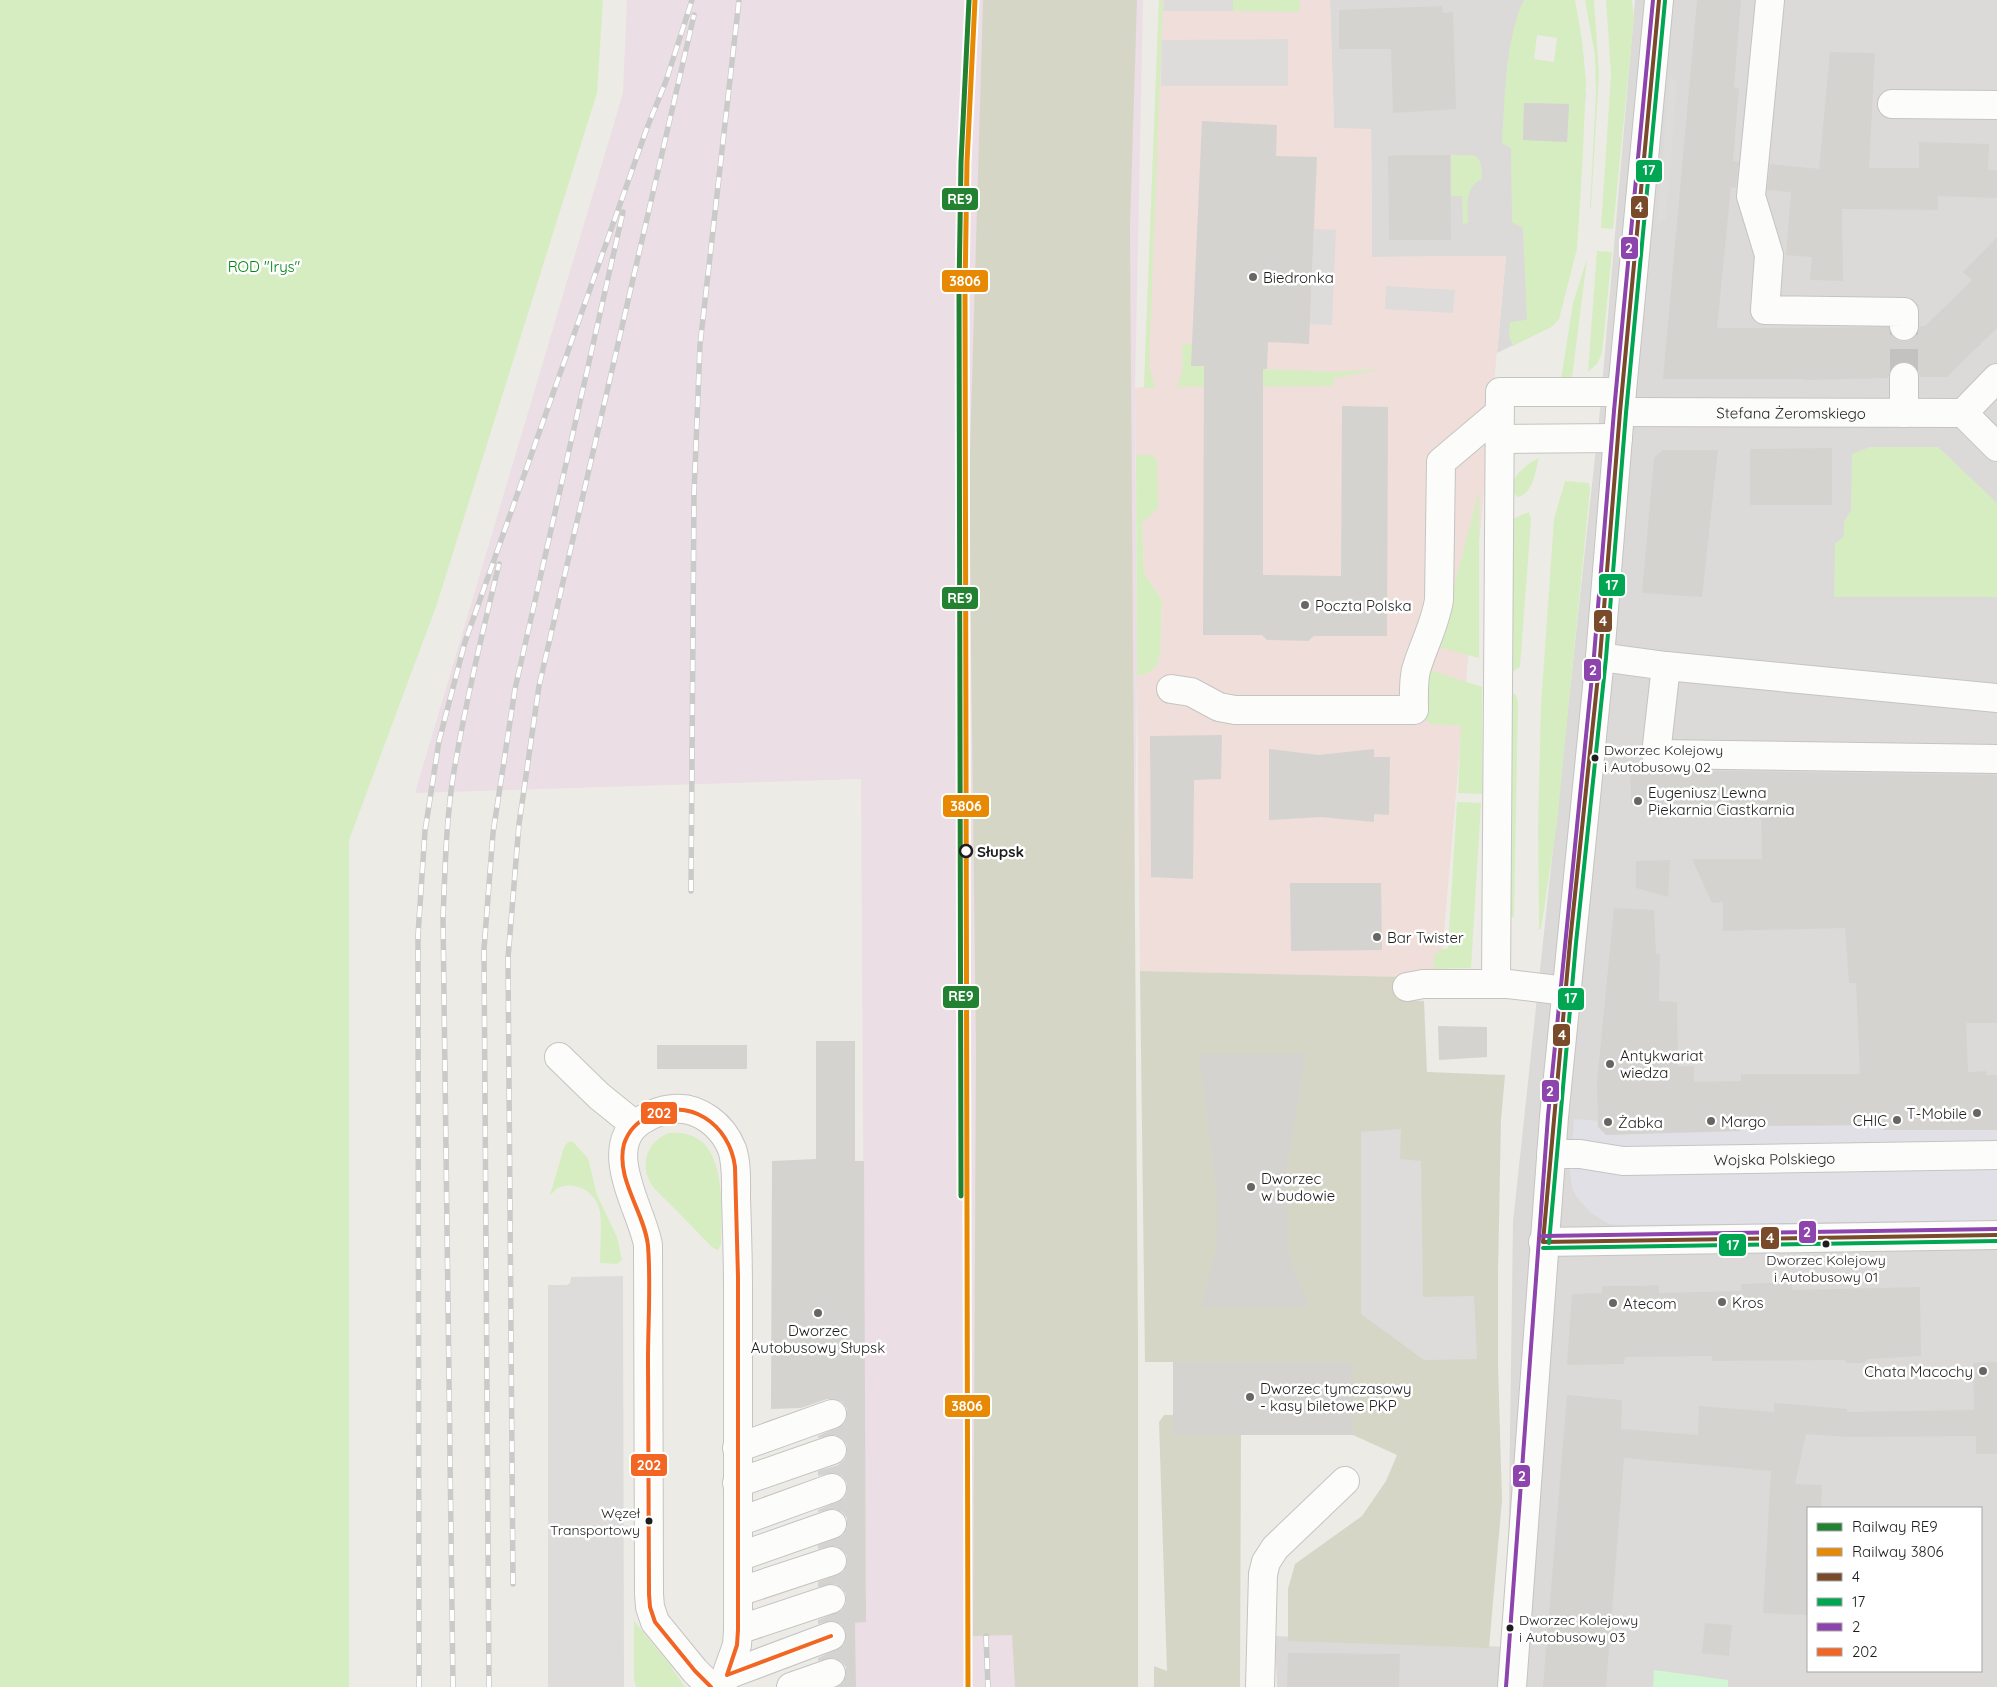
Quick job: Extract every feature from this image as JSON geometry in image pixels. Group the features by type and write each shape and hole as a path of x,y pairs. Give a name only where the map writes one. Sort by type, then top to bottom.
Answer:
{"street":[{"path":"1512,1687 1543,1242 1600,657 1620,414 1659,0"},
{"path":"1770,0 1751,196 1769,255 1765,310 1904,312 1904,326"},
{"path":"1892,104 1997,105"},
{"path":"1904,378 1904,412"},
{"path":"1997,378 1962,412 1997,447"},
{"name":"Stefana Żeromskiego","path":"1620,414 1962,412"},
{"path":"1171,689 1191,692 1219,707 1235,710 1414,710 1416,669 1437,615 1439,600 1441,462 1499,415 1620,414"},
{"path":"1499,415 1620,414"},
{"path":"1496,984 1499,415"},
{"path":"1600,657 1666,666 1997,698"},
{"path":"1666,666 1656,754 1997,759"},
{"path":"1407,987 1423,984 1496,984 1566,991"},
{"path":"559,1057 599,1096 635,1125"},
{"path":"720,1683 737,1645 738,1630 738,1245 735,1165 732,1149 725,1135 717,1126 692,1110 675,1108 650,1114 635,1125 628,1134 624,1146 623,1161 626,1180 641,1218 648,1245 650,1607 655,1622 695,1671 720,1683 831,1636"},
{"name":"Wojska Polskiego","path":"1551,1154 1580,1154 1623,1161 1997,1155"},
{"path":"1543,1242 1997,1235"},
{"path":"737,1448 832,1414"},
{"path":"738,1483 832,1450"},
{"path":"1260,1687 1263,1574 1266,1562 1275,1548 1344,1481"},
{"path":"738,1522 832,1488"},
{"path":"738,1556 832,1524"},
{"path":"738,1592 832,1561"},
{"path":"738,1630 832,1599"},
{"path":"791,1687 831,1673"}],"shaded area":[{"path":"627,0 1143,0 1135,388 1137,676 1133,994 1135,1687 856,1687 855,1623 866,1622 861,779 415,793 623,93"},
{"path":"983,0 1137,0 1130,228 1138,1340 1138,1687 1015,1687 1012,1635 973,1636 976,1048 969,486"},
{"path":"1159,0 1330,0 1334,128 1371,129 1372,257 1506,256 1440,978 1140,971 1137,676 1143,675 1157,664 1160,654 1162,600 1144,573 1142,522 1151,455 1136,455 1135,388 1144,387"},
{"path":"1164,0 1233,0 1233,11 1163,11"},
{"path":"1330,0 1537,0 1522,85 1586,93 1559,319 1551,327 1497,353 1506,256 1372,257 1371,130 1334,128"},
{"path":"1635,0 1997,0 1997,1687 1277,1687 1275,1636 1507,1647 1513,1222 1600,410"},
{"path":"1288,39 1288,86 1161,86 1162,40"},
{"path":"1670,74 1677,83 1666,220 1657,224"},
{"path":"1314,229 1336,230 1332,325 1310,324"},
{"path":"1386,286 1455,290 1453,313 1385,309"},
{"path":"1140,971 1406,977 1408,1000 1424,1001 1427,1072 1505,1075 1501,1120 1498,1273 1498,1365 1502,1500 1489,1648 1288,1641 1288,1589 1295,1564 1362,1516 1386,1481 1397,1455 1353,1435 1353,1362 1145,1362"},
{"path":"1574,1119 1726,1131 1740,1131 1740,1126 1883,1125 1884,1130 1997,1130 1997,1221 1609,1224 1591,1213 1576,1196 1572,1188 1570,1172"},
{"path":"1401,1129 1400,1159 1421,1161 1423,1297 1474,1296 1477,1359 1424,1360 1361,1314 1361,1132"},
{"path":"623,1276 624,1687 548,1687 548,1285 567,1285 570,1283 571,1277"},
{"path":"1164,1415 1173,1415 1173,1435 1241,1435 1240,1687 1154,1687 1154,1666 1167,1671 1159,1422"}],"green space":[{"name":"ROD \"Irys\"","path":"0,0 603,0 597,93 436,607 349,840 349,1687 0,1687"},
{"path":"1159,0 1163,0 1149,365 1155,388 1144,388"},
{"path":"1233,0 1300,0 1299,12 1233,11"},
{"path":"1524,0 1575,0 1582,40 1586,81 1577,249 1559,319 1551,327 1513,346 1509,337 1510,322 1527,320 1523,228 1512,222 1511,148 1502,143 1509,51 1518,15","holes":["1537,35 1557,38 1554,62 1534,59","1524,103 1569,104 1567,142 1523,140"]},
{"path":"1585,0 1594,0 1599,74 1591,208 1596,92 1595,56"},
{"path":"1606,0 1632,0 1634,18 1613,229 1601,228 1611,74"},
{"path":"1451,155 1476,156 1480,163 1482,179 1472,187 1468,198 1468,223 1463,224 1462,196 1451,196"},
{"path":"1597,251 1612,252 1602,353 1597,364 1588,372"},
{"path":"1587,259 1572,378 1561,379 1573,303"},
{"path":"1182,344 1192,344 1191,366 1334,372 1384,369 1334,378 1333,386 1177,387 1183,368"},
{"path":"1870,447 1938,447 1997,503 1997,597 1834,597 1835,544 1844,536 1844,522 1851,510 1852,454"},
{"path":"1136,455 1152,455 1157,460 1158,508 1142,523 1144,573 1162,600 1160,654 1157,664 1154,669 1137,676"},
{"path":"1539,458 1531,486 1523,495 1518,497 1511,490 1514,480 1525,467"},
{"path":"1565,481 1589,483 1590,489 1557,823 1541,929 1539,929 1538,827 1541,705 1554,519"},
{"path":"1479,491 1479,658 1438,647"},
{"path":"1529,512 1531,520 1520,667 1512,672 1510,520"},
{"path":"1430,670 1482,687 1482,794 1458,793 1461,726 1431,724 1424,719 1422,701"},
{"path":"1512,693 1516,695 1518,702 1514,917 1509,917"},
{"path":"1457,802 1481,803 1471,968 1435,969 1435,954 1440,950 1448,948"},
{"path":"669,1133 689,1135 703,1143 712,1156 718,1172 721,1190 721,1244 718,1250 713,1248 658,1192 646,1173 648,1152 657,1140"},
{"path":"572,1141 588,1158 597,1195 617,1237 622,1260 617,1264 600,1263 600,1212 595,1199 585,1190 572,1186 558,1188 550,1195 564,1147 568,1142"},
{"path":"634,1621 670,1665 685,1687 636,1687 634,1679"},
{"path":"1654,1670 1728,1680 1728,1687 1653,1687"}],"building":[{"path":"1697,0 1741,0 1734,87 1739,88 1733,161 1739,162 1736,188 1731,187 1717,328 1889,327 1891,334 1897,340 1904,342 1911,340 1917,334 1920,326 1925,326 1972,280 1963,272 1997,237 1997,328 1947,377 1920,377 1918,370 1912,364 1904,361 1897,363 1891,369 1888,378 1805,380 1663,379"},
{"path":"1442,6 1443,13 1453,12 1456,109 1393,113 1391,49 1339,49 1339,10"},
{"path":"1830,52 1875,53 1869,168 1919,168 1919,142 1989,144 1988,170 1997,170 1997,198 1938,196 1938,210 1842,209 1843,281 1810,280 1812,257 1786,255 1791,192 1767,190 1770,164 1819,169"},
{"path":"1524,103 1569,104 1567,142 1523,140"},
{"path":"1202,121 1277,125 1276,156 1317,157 1309,344 1268,342 1267,369 1263,369 1263,575 1341,576 1342,406 1388,407 1387,636 1314,636 1308,641 1267,640 1262,635 1203,635 1204,366 1191,366"},
{"path":"1450,155 1451,240 1389,240 1388,156"},
{"path":"1832,448 1832,505 1750,505 1750,449"},
{"path":"1663,450 1718,450 1702,597 1642,593 1654,458"},
{"path":"1222,735 1221,779 1194,780 1193,879 1151,877 1150,736"},
{"path":"1269,749 1318,755 1374,749 1374,757 1390,757 1389,815 1374,814 1374,822 1321,817 1269,820"},
{"path":"1630,767 1647,767 1656,770 1997,775 1997,1023 1966,1023 1968,1072 1986,1071 1986,1075 1997,1075 1997,1130 1883,1130 1883,1125 1740,1126 1740,1131 1606,1135 1598,1127 1597,1082 1614,908 1654,910 1656,954 1660,954 1659,1001 1677,1002 1678,1066 1694,1066 1694,1082 1741,1081 1741,1074 1860,1074 1856,983 1849,983 1845,928 1723,931 1723,902 1712,903 1692,859 1762,859 1761,803 1631,804"},
{"path":"1670,860 1668,897 1636,888 1636,861"},
{"path":"1290,883 1381,883 1382,950 1291,951"},
{"path":"1438,1026 1487,1027 1487,1057 1439,1060"},
{"name":"Dworzec Autobusowy Słupsk","path":"816,1041 855,1041 855,1161 864,1161 866,1622 855,1623 856,1687 837,1687 843,1683 846,1675 846,1667 841,1661 833,1658 818,1661 818,1658 843,1646 846,1638 845,1630 841,1624 833,1621 818,1624 818,1620 842,1610 846,1603 846,1594 842,1588 835,1584 818,1587 818,1582 843,1572 847,1564 847,1556 843,1550 836,1546 818,1549 818,1545 843,1535 847,1527 847,1518 842,1512 834,1509 818,1512 818,1510 844,1498 847,1491 847,1483 842,1476 834,1473 818,1476 818,1471 838,1465 844,1460 847,1453 847,1445 842,1438 834,1435 818,1438 818,1436 844,1424 847,1417 847,1409 842,1402 827,1399 801,1408 771,1409 772,1161 816,1159"},
{"path":"657,1045 747,1045 747,1069 657,1069"},
{"name":"Dworzec w budowie","path":"1199,1054 1305,1054 1285,1181 1289,1255 1309,1307 1201,1308 1217,1246 1217,1193"},
{"path":"1792,1282 1792,1290 1920,1287 1921,1356 1868,1359 1864,1363 1846,1363 1846,1360 1712,1361 1712,1356 1625,1357 1624,1364 1567,1365 1572,1294 1602,1293 1602,1286 1659,1285 1659,1293 1741,1291 1741,1284"},
{"path":"1173,1362 1353,1362 1353,1435 1173,1435"},
{"path":"1997,1362 1997,1454 1976,1454 1976,1436 1847,1437 1806,1434 1795,1484 1822,1485 1821,1507 1807,1507 1807,1615 1763,1613 1771,1471 1624,1458 1606,1687 1543,1687 1567,1395 1622,1400 1621,1429 1698,1435 1699,1406 1774,1412 1774,1403 1847,1409 1847,1412 1974,1410 1973,1363"},
{"path":"1705,1623 1732,1625 1729,1656 1702,1653"},
{"path":"1288,1653 1400,1654 1399,1687 1287,1687"}],"tunnel":[{"path":"1904,326 1904,377"}],"railway":[{"path":"419,1687 418,935 425,831 439,741 465,642 647,128 666,81 692,0"},
{"path":"691,891 694,494 700,345 739,0"},
{"path":"513,1584 508,958 519,824 539,686 694,15"},
{"path":"489,1687 484,949 493,833 515,689 623,212"},
{"path":"453,1687 444,883 447,829 453,777 468,696 499,564"},
{"path":"986,1636 988,1687"}],"rail line":[{"name":"RE9","path":"961,1196 959,290 961,162 969,0"},
{"name":"3806","path":"968,1687 965,290 967,162 975,0"}],"transit line":[{"name":"2","path":"1506,1687 1548,1116 1594,656 1614,411 1653,0"},
{"name":"4","path":"1543,1242 1570,942 1600,657 1620,412 1659,0"},
{"name":"17","path":"1549,1243 1576,943 1606,658 1626,413 1665,1"},
{"name":"202","path":"711,1687 695,1671 655,1622 650,1607 648,1246 642,1221 627,1183 622,1157 624,1144 630,1132 637,1125 644,1119 663,1111 678,1109 692,1112 716,1126 725,1138 735,1167 738,1277 738,1630 737,1645 727,1675"},
{"name":"2","path":"1543,1236 1997,1229"},
{"name":"4","path":"1543,1242 1997,1235"},
{"name":"17","path":"1543,1248 1997,1241"},
{"name":"202","path":"727,1675 831,1636"}],"place":[{"name":"Biedronka","path":"1253,277"},
{"name":"Poczta Polska","path":"1305,605"},
{"name":"Dworzec Kolejowy i Autobusowy 02","path":"1595,758"},
{"name":"Eugeniusz Lewna Piekarnia Ciastkarnia","path":"1638,801"},
{"name":"Słupsk","path":"966,851"},
{"name":"Bar Twister","path":"1377,937"},
{"name":"Antykwariat wiedza","path":"1610,1064"},
{"name":"T-Mobile","path":"1977,1113"},
{"name":"CHIC","path":"1897,1120"},
{"name":"Margo","path":"1711,1121"},
{"name":"Żabka","path":"1608,1122"},
{"name":"Dworzec w budowie","path":"1251,1187"},
{"name":"Dworzec Kolejowy i Autobusowy 01","path":"1826,1244"},
{"name":"Kros","path":"1722,1302"},
{"name":"Atecom","path":"1613,1303"},
{"name":"Dworzec Autobusowy Słupsk","path":"818,1313"},
{"name":"Chata Macochy","path":"1983,1371"},
{"name":"Dworzec tymczasowy - kasy biletowe PKP","path":"1250,1397"},
{"name":"Węzeł Transportowy","path":"649,1521"},
{"name":"Dworzec Kolejowy i Autobusowy 03","path":"1510,1628"}]}
